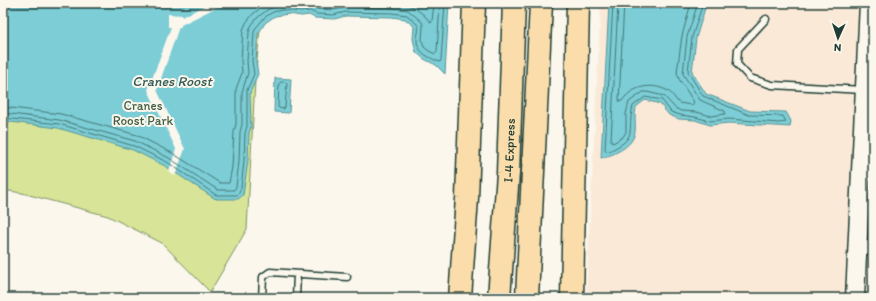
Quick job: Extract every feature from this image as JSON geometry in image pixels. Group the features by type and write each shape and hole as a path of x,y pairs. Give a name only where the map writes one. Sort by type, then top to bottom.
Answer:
{"highway":[{"path":"460,298 467,198 474,3"},
{"name":"I-4 Express","path":"499,298 508,173 514,3"},
{"name":"I-4 Express","path":"527,298 541,3"},
{"path":"572,298 579,6"}],"main road":[{"path":"855,298 865,248 864,177 868,92 868,3"}],"lane":[{"path":"766,19 738,49 737,64 750,78 772,85 868,92"},
{"path":"262,298 263,277 270,272 347,277"},
{"path":"296,298 297,274"}],"shaded area":[{"path":"601,3 862,3 849,298 586,298"},
{"path":"873,52 873,240 865,240"},
{"path":"864,255 873,256 873,298 862,298"}],"green space":[{"name":"Cranes Roost","path":"3,3 260,30 255,81 247,229 210,292 162,243 108,216 22,193 3,190"}],"water":[{"name":"Cranes Roost","path":"3,3 449,3 445,74 436,65 424,59 416,52 413,39 414,26 405,19 392,17 346,16 334,19 315,18 309,15 301,16 289,14 275,16 265,23 258,34 256,61 258,74 250,93 251,127 249,133 248,161 243,195 238,199 217,199 165,166 133,150 58,128 3,121"},
{"path":"609,3 709,3 706,5 696,38 692,72 706,94 750,111 786,112 791,121 790,127 729,123 710,125 695,120 679,119 669,115 660,104 645,100 636,107 635,132 631,142 622,150 601,158"},
{"path":"275,78 291,79 289,113 274,112"}],"pier":[{"path":"210,3 225,3 179,27 157,90 185,149 175,176 169,171 176,149 148,90 171,27 168,27 168,14 182,15 182,17"}],"park label":[{"name":"Cranes Roost Park","path":"143,112"}]}
